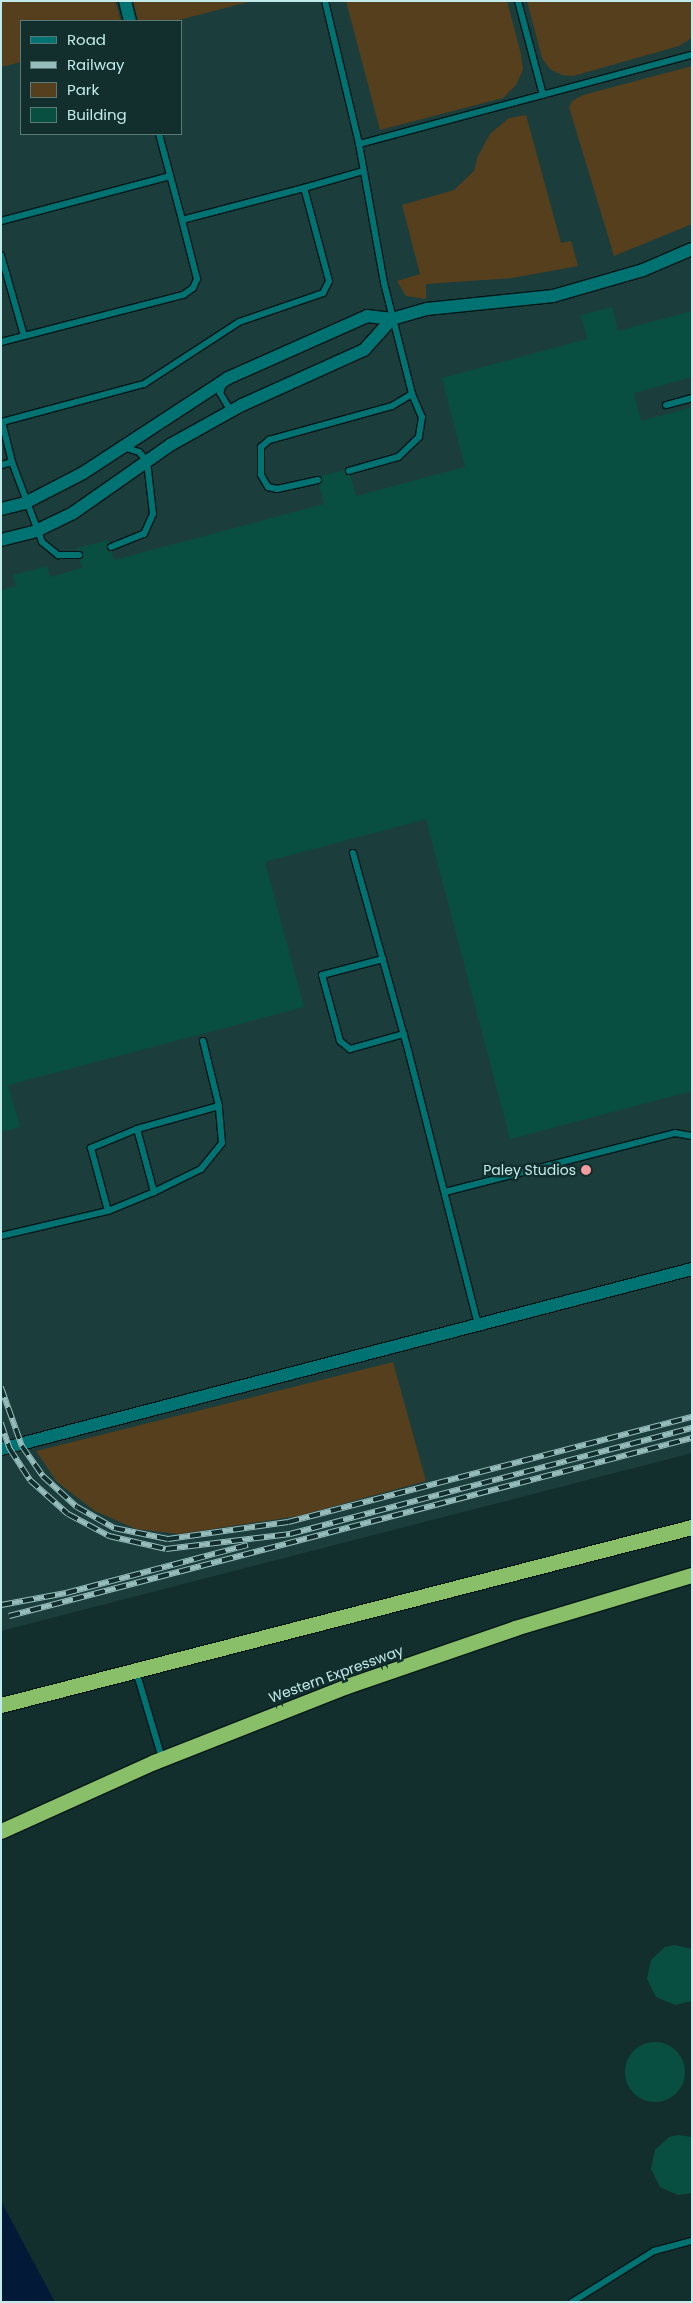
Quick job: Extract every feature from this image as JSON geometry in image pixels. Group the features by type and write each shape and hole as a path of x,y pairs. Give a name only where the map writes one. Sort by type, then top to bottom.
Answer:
{"highway":[{"path":"1,1705 692,1527"},
{"name":"Western Expressway","path":"1,1830 162,1759 403,1666 571,1610 692,1575"}],"street":[{"path":"125,1 130,20"},
{"path":"1,509 25,502 83,473 224,380 367,316 392,318 427,309 553,296 643,270 692,249"},
{"path":"1,541 36,531 107,492 147,460 231,411 364,350 392,318"},
{"path":"1,1450 692,1269"}],"lane":[{"path":"325,1 359,144 392,318 412,394 422,417 419,437 398,457 349,472"},
{"path":"518,1 543,96"},
{"path":"359,144 692,55"},
{"path":"1,342 183,295 193,288 198,279 159,135"},
{"path":"182,220 363,171"},
{"path":"1,221 170,176"},
{"path":"79,555 58,555 42,542 25,502 1,422 144,384 239,322 323,293 329,281 304,188"},
{"path":"1,255 24,336"},
{"path":"224,380 220,393 231,411"},
{"path":"318,480 277,489 268,487 261,475 261,447 269,440 392,406 412,394"},
{"path":"666,405 692,398"},
{"path":"111,547 134,540 144,534 153,514 147,460 139,452 123,447"},
{"path":"1,465 12,462"},
{"path":"353,853 404,1034 478,1325"},
{"path":"383,959 322,975 340,1040 350,1049 404,1034"},
{"path":"1,1236 108,1211 154,1192 201,1169 222,1143 219,1106 203,1041"},
{"path":"108,1211 91,1148 137,1128 219,1106"},
{"path":"137,1128 154,1192"},
{"path":"445,1192 675,1134 692,1136"},
{"path":"136,1670 162,1759"},
{"path":"572,2302 654,2251 692,2241"}],"shaded area":[{"path":"1,1 692,1 692,1453 1,1631"}],"green space":[{"path":"1,1 115,1 121,20 20,20 20,62 1,67"},
{"path":"133,1 252,1 179,20 138,20"},
{"path":"346,1 507,1 521,54 523,70 516,85 503,98 380,130"},
{"path":"527,1 692,1 692,38 679,46 573,76 562,75 550,69 542,58"},
{"path":"692,66 692,224 614,256 569,107 572,101 583,95"},
{"path":"526,115 561,243 571,241 578,266 512,278 426,284 426,299 406,296 397,281 420,274 402,205 454,190 474,171 478,156 490,134 509,118"},
{"path":"393,1362 426,1481 298,1516 179,1534 136,1529 95,1511 57,1482 36,1451"}],"water":[{"path":"1,2201 55,2302 1,2302"}],"building":[{"path":"612,307 618,331 692,311 692,377 634,393 641,421 692,407 692,1091 510,1139 426,819 265,862 304,1007 8,1085 20,1127 1,1132 1,590 16,586 13,575 47,566 50,577 82,568 77,548 109,540 114,560 324,504 317,477 349,469 356,496 465,467 442,378 587,339 581,315"},
{"path":"675,1945 692,1949 692,2001 675,2005 656,1997 647,1979 651,1960 665,1947"},
{"path":"655,2042 672,2047 680,2055 685,2072 680,2089 672,2097 655,2102 638,2097 630,2089 625,2072 630,2055 638,2047"},
{"path":"678,2135 692,2137 692,2193 678,2195 660,2187 651,2169 655,2150 669,2137"}],"railway":[{"path":"1,1387 22,1446 43,1476 77,1507 114,1528 168,1539 288,1522 692,1417"},
{"path":"1,1423 10,1449 30,1480 68,1514 109,1536 166,1549 290,1534 692,1428"},
{"path":"9,1616 692,1438"},
{"path":"1,1605 66,1593 248,1545"}],"place":[{"name":"Paley Studios","path":"586,1170"}]}
